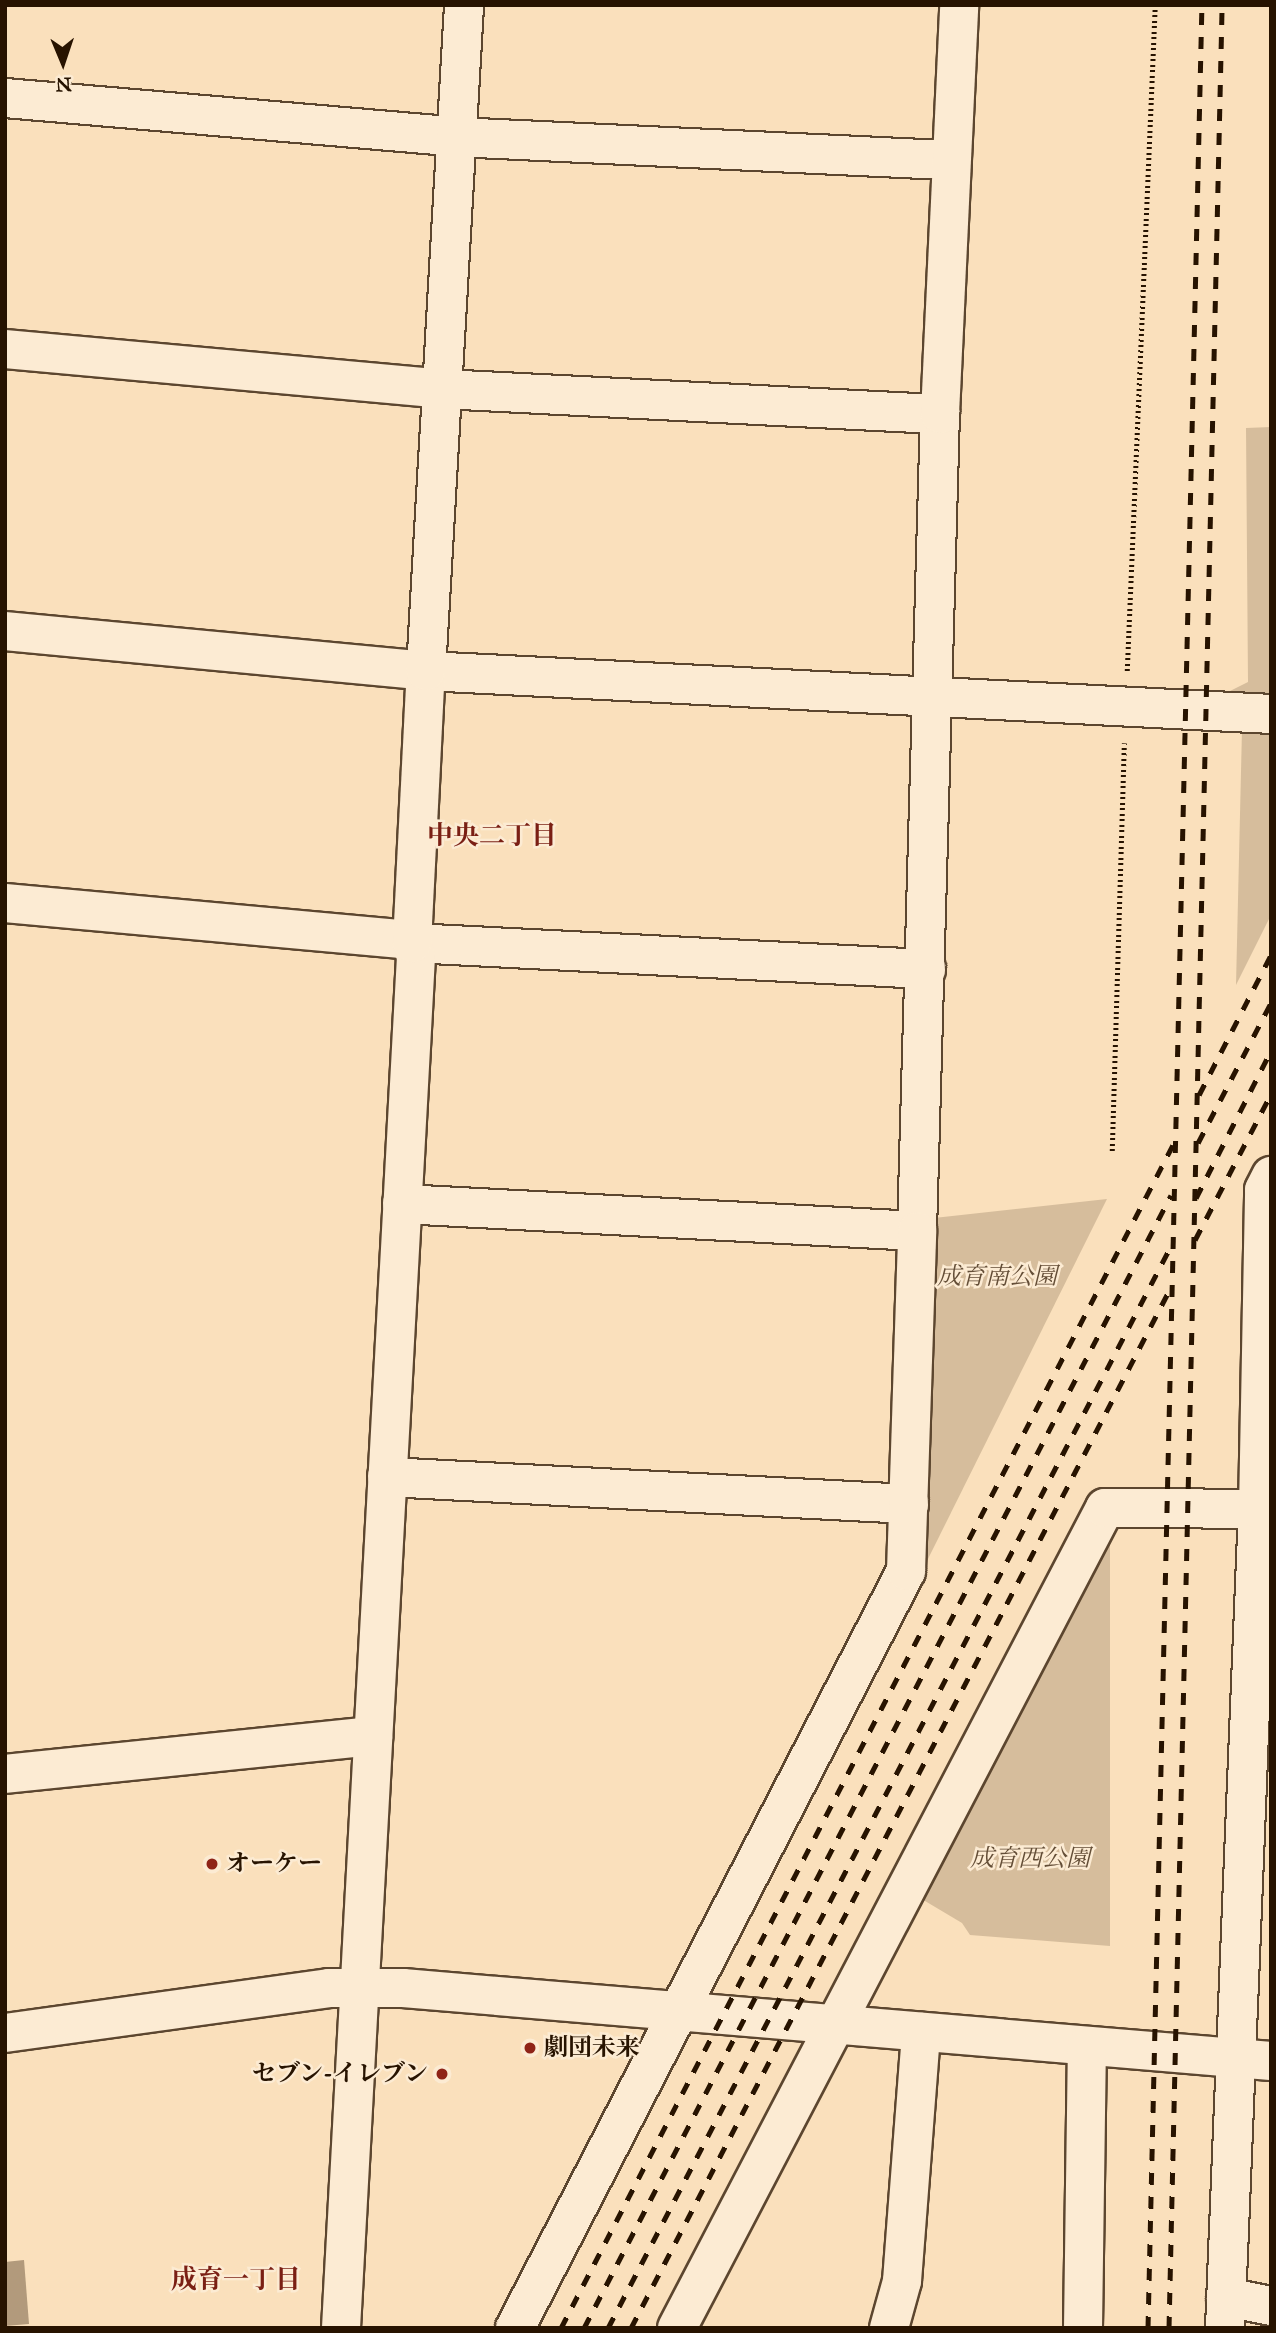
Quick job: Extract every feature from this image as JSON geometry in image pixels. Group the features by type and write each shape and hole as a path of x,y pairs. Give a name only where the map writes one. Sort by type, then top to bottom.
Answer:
{"street":[{"path":"341,2328 416,957 412,943 426,671 464,5"},
{"path":"515,2328 906,1571 926,969 940,414 959,5"},
{"path":"5,98 456,137 950,160"},
{"path":"5,349 442,389 940,414"},
{"path":"5,631 426,671 1271,714"},
{"path":"5,903 401,939 412,943 926,969"},
{"path":"1271,1177 1264,1190 1264,1509 1253,2060 1225,2312 1271,2306"},
{"path":"402,1204 917,1231"},
{"path":"387,1477 909,1504"},
{"path":"677,2328 1105,1508 1264,1509"},
{"path":"5,1773 373,1736"},
{"path":"5,2033 329,1988 403,1988 1253,2060"},
{"path":"889,2328 902,2281 921,2032"},
{"path":"1083,2328 1087,2046"}],"path":[{"path":"1112,1151 1125,707 1155,5"}],"green space":[{"path":"1271,427 1271,697 1220,696 1248,682 1246,428"},
{"path":"1242,729 1271,730 1271,915 1236,985"},
{"name":"成育南公園","path":"1107,1199 923,1569 934,1218"},
{"name":"成育西公園","path":"1110,1527 1110,1946 970,1935 962,1923 920,1898"}],"shaded area":[{"path":"24,2260 29,2324 5,2326 5,2262"}],"railway":[{"path":"1148,2328 1202,5"},
{"path":"1169,2328 1222,5"},
{"path":"1199,1095 1271,955"},
{"path":"1198,1143 1271,1003"},
{"path":"1196,1198 1271,1051"},
{"path":"1195,1240 1271,1094"},
{"path":"561,2328 1173,1145"},
{"path":"584,2328 1171,1195"},
{"path":"608,2328 1170,1248"},
{"path":"631,2328 1168,1293"}],"place":[{"name":"オーケー","path":"212,1864"},
{"name":"劇団未来","path":"530,2048"},
{"name":"セブン-イレブン","path":"442,2074"}],"district":[{"name":"中央二丁目","path":"492,836"},
{"name":"成育一丁目","path":"236,2280"}]}
